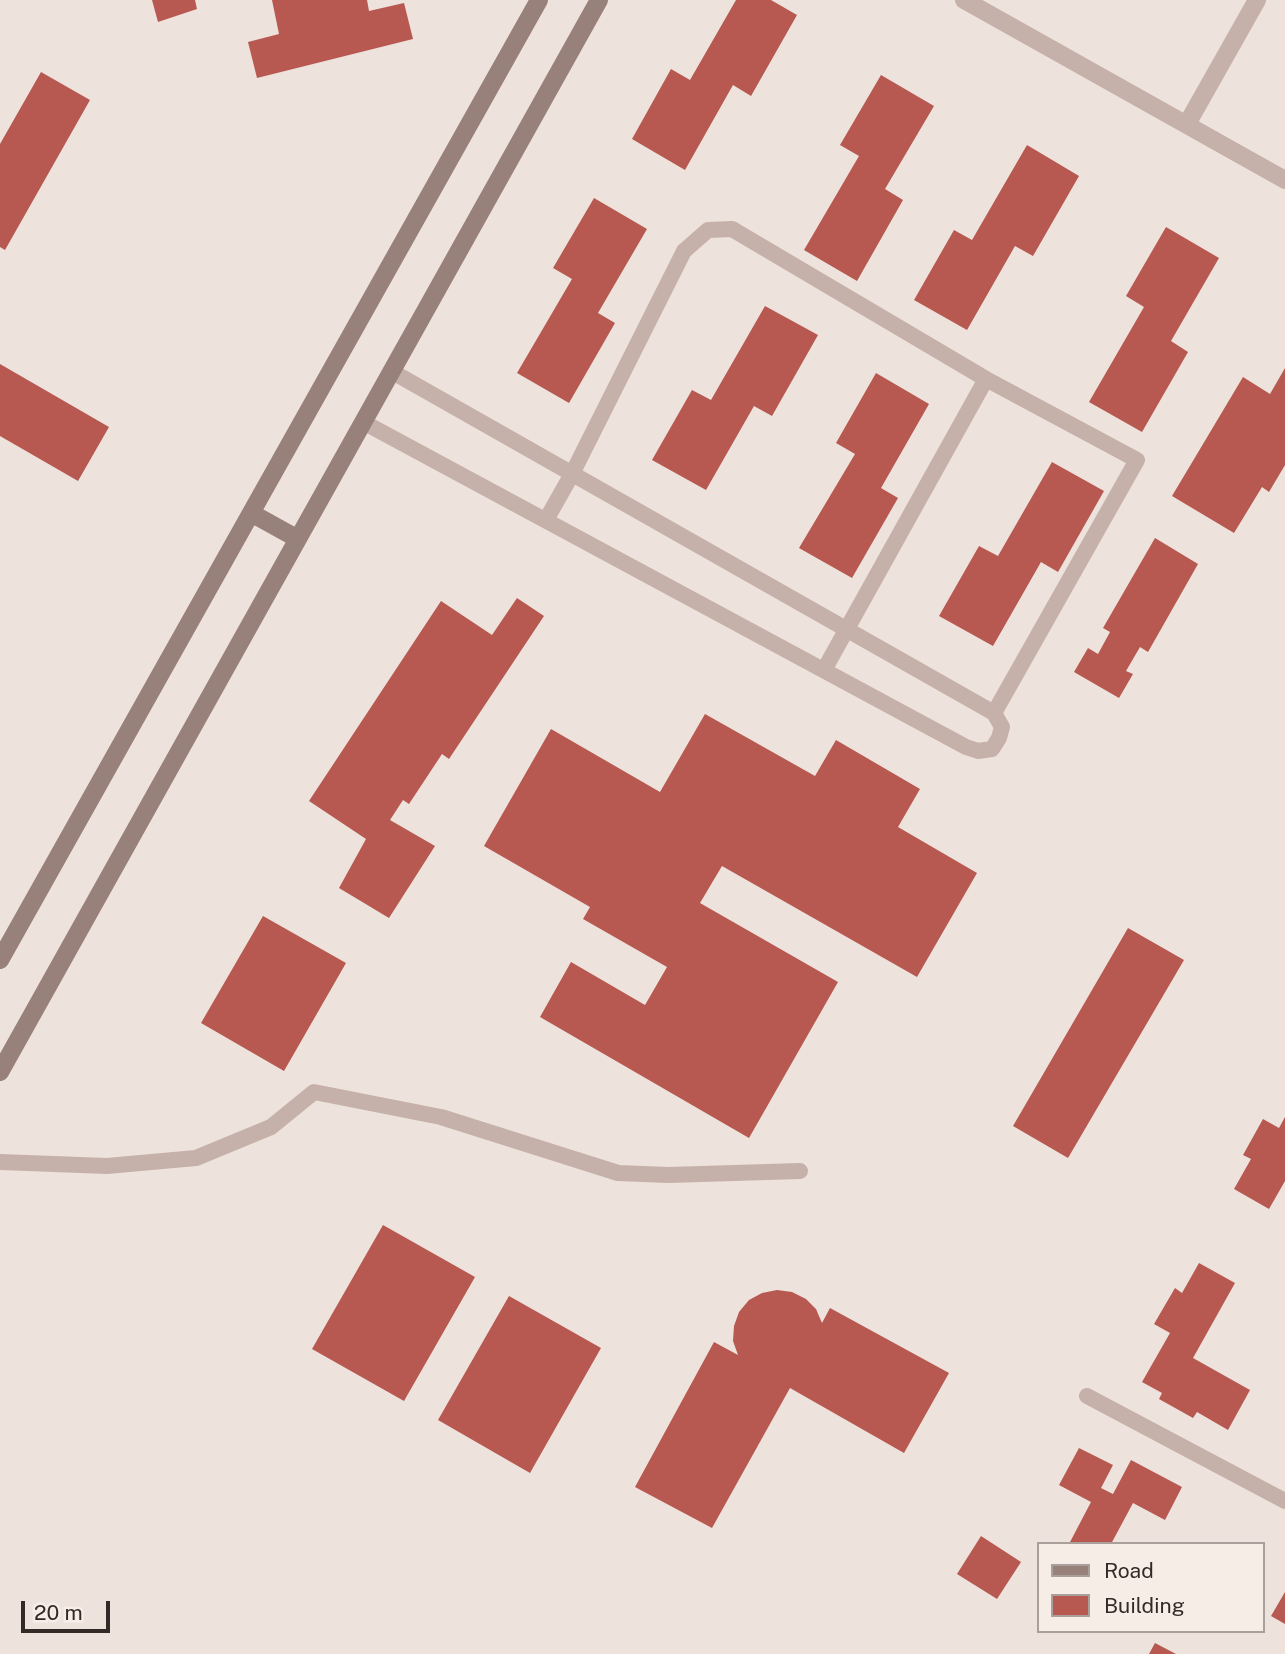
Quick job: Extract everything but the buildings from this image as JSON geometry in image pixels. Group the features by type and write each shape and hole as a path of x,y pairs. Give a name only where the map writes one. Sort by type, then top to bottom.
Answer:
{"main road":[{"path":"0,960 539,0"},
{"path":"0,1072 599,0"},
{"path":"251,513 298,538"}],"street":[{"path":"964,0 1285,180"},
{"path":"1186,124 1257,0"}],"lane":[{"path":"546,520 572,474 684,251 708,230 732,229 986,379 1137,460 994,713"},
{"path":"363,422 966,747 978,751 992,749 999,738 1002,727 994,713 391,372"},
{"path":"824,670 986,379"},
{"path":"0,1162 107,1166 196,1158 271,1127 314,1092 441,1116 618,1173 668,1175 800,1171"},
{"path":"1087,1396 1285,1501"}]}
